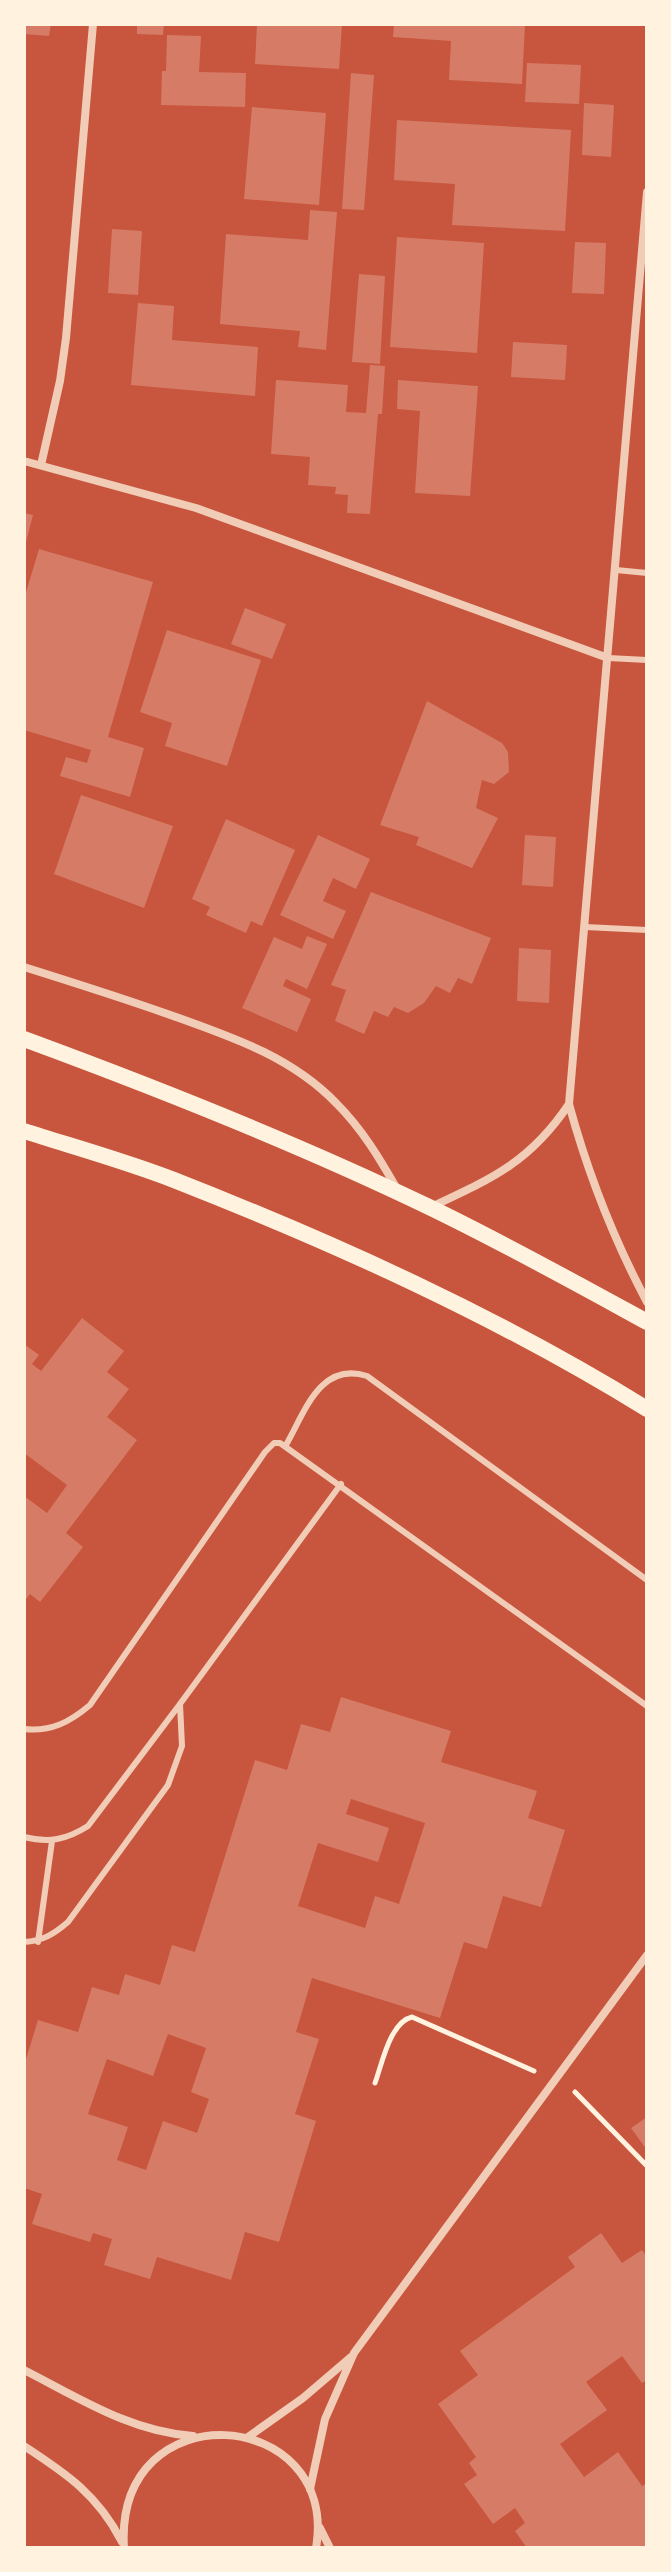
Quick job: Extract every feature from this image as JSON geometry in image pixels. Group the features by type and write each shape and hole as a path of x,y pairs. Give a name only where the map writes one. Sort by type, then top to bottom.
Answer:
{"main road":[{"path":"24,1039 132,1079 400,1193 647,1322"},
{"path":"24,1131 172,1179 365,1260 530,1341 647,1409"}],"street":[{"path":"41,465 60,381 66,338 93,24"},
{"path":"647,192 569,1104 598,1199 647,1302"},
{"path":"24,461 196,508 608,658"},
{"path":"24,967 252,1045 296,1070 336,1103 362,1132 400,1193"},
{"path":"429,1207 503,1172 529,1153 551,1130 569,1104"},
{"path":"248,2437 303,2398 354,2353 647,1955"},
{"path":"310,2489 325,2419 354,2353"},
{"path":"24,2370 122,2421 172,2435 223,2433 248,2437 273,2448 294,2466 310,2489 320,2528 330,2548"},
{"path":"124,2546 125,2509 140,2476 165,2451 198,2436"},
{"path":"24,2446 83,2488 99,2504 124,2546"},
{"path":"316,2548 320,2528"}],"lane":[{"path":"616,570 647,573"},
{"path":"608,658 647,660"},
{"path":"585,927 647,930"},
{"path":"286,1445 320,1386 330,1377 355,1372 367,1376 647,1580"},
{"path":"24,1729 55,1727 75,1719 90,1705 274,1443 286,1445 647,1706"},
{"path":"24,1837 52,1841 71,1837 88,1826 341,1484"},
{"path":"24,1942 38,1942 68,1922 168,1785 182,1746 180,1704"},
{"path":"38,1942 52,1841"}],"path":[{"path":"375,2083 396,2029 405,2019 412,2017 555,2081 581,2096 647,2166"}],"building":[{"path":"24,24 51,24 49,36 24,34"},
{"path":"137,24 164,24 163,35 137,34"},
{"path":"257,24 342,24 339,69 255,64"},
{"path":"394,24 525,24 522,84 449,80 451,41 393,37"},
{"path":"167,35 201,36 199,72 246,73 245,107 161,105"},
{"path":"527,63 581,65 579,104 525,102"},
{"path":"351,73 374,75 364,210 342,209"},
{"path":"584,103 614,105 611,157 582,155"},
{"path":"252,107 326,113 319,205 244,199"},
{"path":"397,120 571,130 565,231 452,225 455,184 394,180"},
{"path":"310,210 337,212 326,350 298,347 300,331 220,324 226,234 308,240"},
{"path":"112,229 142,231 138,295 108,293"},
{"path":"397,237 484,243 477,353 390,347"},
{"path":"575,242 606,243 604,294 572,293"},
{"path":"359,274 385,276 380,364 352,362"},
{"path":"138,303 174,306 172,340 258,347 255,396 131,385"},
{"path":"513,342 567,345 565,380 511,377"},
{"path":"370,365 385,366 370,514 347,513 348,495 335,494 336,487 308,485 310,457 271,454 276,380 348,385 346,412 366,413"},
{"path":"398,380 478,386 470,496 415,493 420,411 397,409"},
{"path":"24,513 33,515 25,546 24,546"},
{"path":"39,549 153,582 108,737 144,748 130,797 60,776 66,757 87,763 91,750 24,730 24,599"},
{"path":"245,608 286,624 272,659 231,644"},
{"path":"167,630 261,660 227,766 165,746 172,723 140,712"},
{"path":"427,701 502,743 508,752 509,772 494,784 482,780 476,808 498,818 472,868 416,845 419,837 380,825"},
{"path":"81,795 173,826 144,908 54,874"},
{"path":"226,819 295,850 262,926 251,921 246,933 206,915 210,907 192,899"},
{"path":"318,835 370,859 356,889 333,878 323,901 346,911 333,939 280,915"},
{"path":"525,835 556,837 553,887 522,885"},
{"path":"371,892 491,938 472,984 458,978 450,993 436,986 424,1003 408,1013 394,1007 388,1017 374,1011 364,1034 335,1021 346,990 331,985"},
{"path":"307,936 327,944 307,989 286,979 283,986 311,999 297,1032 242,1008 274,937 302,949"},
{"path":"519,948 551,950 549,1003 517,1001"},
{"path":"82,1318 124,1351 107,1372 129,1389 107,1417 137,1440 66,1533 83,1547 40,1602 30,1594 24,1602 24,1496 47,1513 67,1485 24,1453 24,1344 39,1355 32,1364 41,1371"},
{"path":"341,1697 451,1731 441,1762 537,1791 528,1818 565,1830 541,1907 503,1896 487,1949 464,1942 440,2018 312,1978 296,2032 319,2039 295,2114 316,2121 279,2242 245,2232 231,2280 157,2257 150,2279 104,2265 112,2239 93,2233 90,2242 32,2224 42,2194 24,2188 24,2066 38,2020 78,2032 92,1987 119,1995 125,1974 160,1985 172,1945 195,1952 255,1760 287,1770 301,1724 330,1732","holes":["351,1799 425,1823 399,1904 375,1896 365,1928 298,1906 318,1843 378,1862 389,1828 346,1814","168,2034 206,2048 191,2092 209,2099 197,2133 163,2121 146,2170 117,2160 128,2127 88,2114 107,2059 153,2076"]},
{"path":"647,2117 647,2150 631,2128"},
{"path":"601,2233 622,2263 642,2250 647,2257 647,2380 642,2383 622,2356 586,2382 607,2410 560,2444 584,2477 618,2452 642,2486 647,2483 647,2548 527,2548 515,2531 525,2523 515,2508 493,2524 464,2484 477,2475 469,2463 476,2457 438,2404 478,2375 460,2351 575,2267 568,2257"}]}
